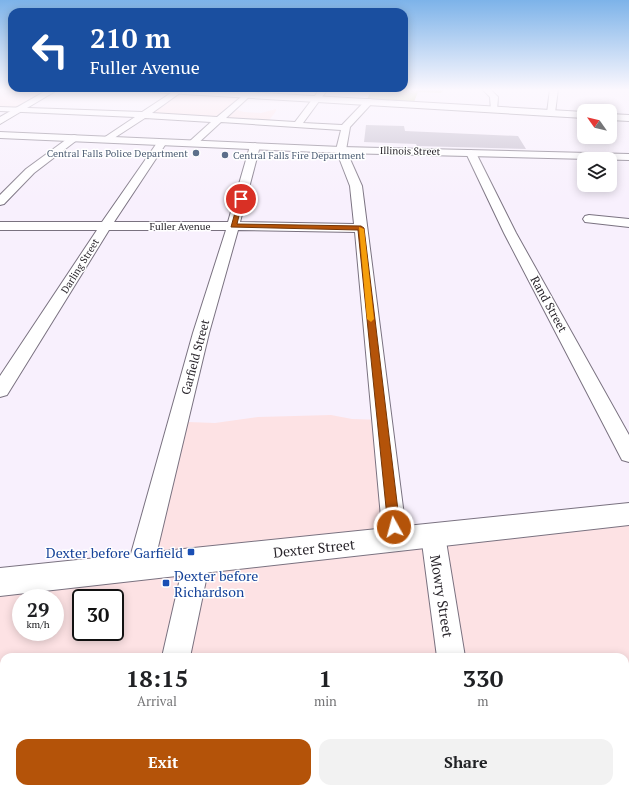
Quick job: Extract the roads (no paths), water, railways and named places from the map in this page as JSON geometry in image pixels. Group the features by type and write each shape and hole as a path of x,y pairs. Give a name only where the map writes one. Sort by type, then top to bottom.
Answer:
{"street":[{"path":"108,139 127,126"},
{"path":"193,143 212,126"},
{"path":"313,126 345,128 341,150 356,186 396,539"},
{"name":"Illinois Street","path":"0,135 341,150 629,157"},
{"path":"0,202 30,171 74,138"},
{"name":"Darling Street","path":"0,391 106,225 162,142"},
{"name":"Garfield Street","path":"140,568 201,333 255,146"},
{"name":"Rand Street","path":"471,153 510,233 629,454"},
{"path":"589,219 629,224"},
{"name":"Fuller Avenue","path":"0,226 106,225 361,228"},
{"name":"Dexter Street","path":"0,582 629,514"},
{"name":"Mowry Street","path":"433,535 450,653"},
{"path":"177,653 197,561"}],"place":[{"name":"Central Falls Police Department","path":"196,153"},
{"name":"Central Falls Fire Department","path":"225,155"},
{"name":"Dexter before Garfield","path":"191,552"},
{"name":"Dexter before Richardson","path":"166,583"}]}
